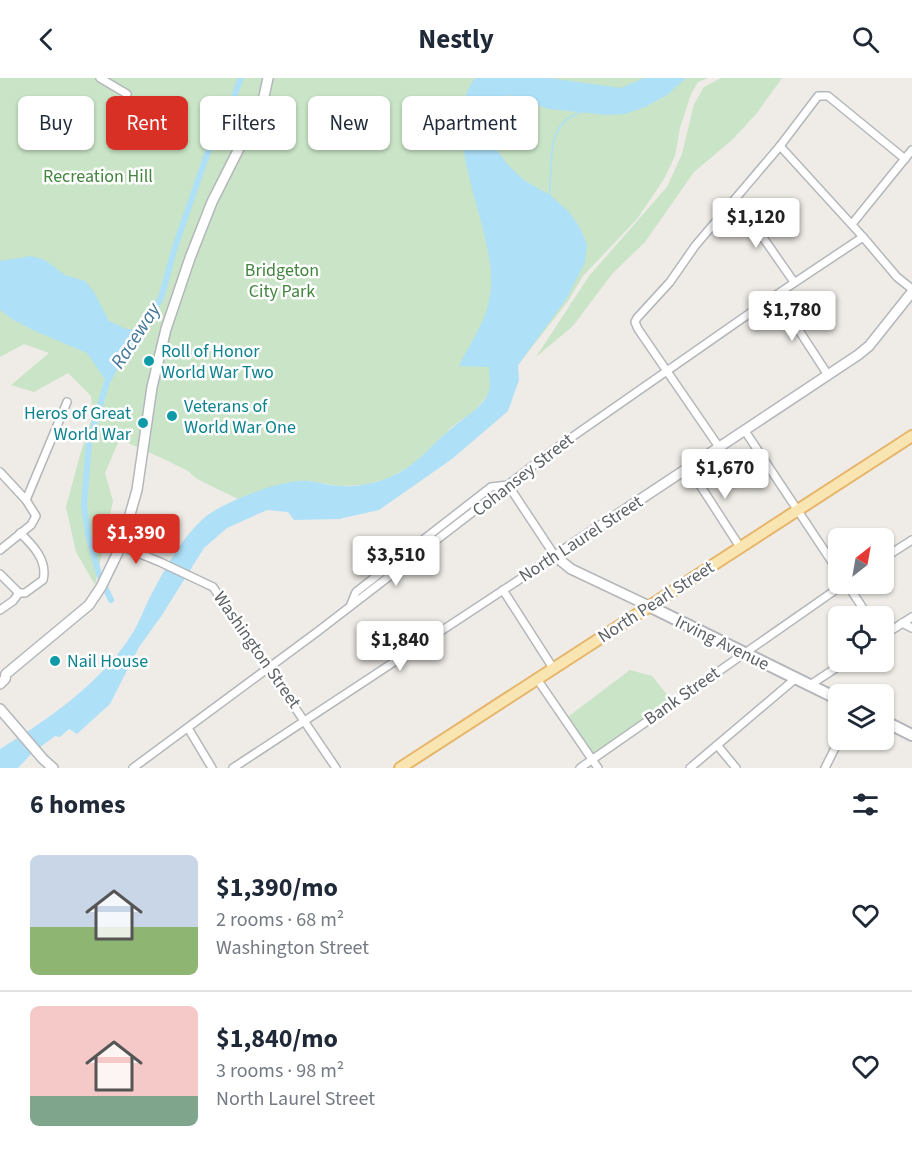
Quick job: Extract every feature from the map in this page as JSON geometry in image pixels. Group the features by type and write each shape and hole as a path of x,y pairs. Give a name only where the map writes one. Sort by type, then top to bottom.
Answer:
{"main road":[{"name":"North Pearl Street","path":"400,768 912,436"},
{"name":"Irving Avenue","path":"649,606 828,694"},
{"path":"894,726 912,735"}],"street":[{"path":"99,78 127,94"},
{"path":"0,684 5,679 3,674 84,610 101,587 121,546 137,490 152,387 166,329 212,202 266,93 268,78"},
{"path":"719,447 637,326 637,318 670,282 695,246 780,146 815,99 823,95 830,98 904,159"},
{"path":"780,146 912,291"},
{"path":"852,224 912,150"},
{"path":"734,201 741,206 794,282"},
{"name":"Cohansey Street","path":"269,668 349,607 356,592 491,487 508,485 582,429 863,237"},
{"name":"North Laurel Street","path":"232,768 828,375 869,346 912,291"},
{"path":"776,295 828,375"},
{"path":"26,500 67,402"},
{"path":"745,431 828,556"},
{"path":"689,468 740,547"},
{"path":"0,472 26,500 36,516 33,522 0,550"},
{"name":"Irving Avenue","path":"508,485 555,556 571,569 649,606"},
{"path":"0,574 19,593 25,593 44,579 44,565 38,552 20,533"},
{"path":"894,552 912,540"},
{"name":"Washington Street","path":"121,546 194,577 218,592 336,768"},
{"path":"503,590 554,668"},
{"path":"0,610 13,602 19,593"},
{"name":"Bank Street","path":"580,768 742,653 830,594"},
{"path":"894,628 912,617"},
{"path":"902,623 912,628"},
{"path":"133,768 269,668"},
{"path":"810,685 830,672"},
{"path":"537,679 598,768"},
{"path":"690,768 795,679"},
{"path":"0,709 53,768"},
{"path":"188,728 212,768"},
{"path":"717,745 736,768"},
{"path":"825,768 834,750"}],"green space":[{"name":"Bridgeton City Park","path":"0,78 708,78 698,82 691,94 680,128 675,156 664,179 637,219 583,276 568,301 518,365 489,393 476,410 453,426 416,463 389,478 365,485 339,486 307,481 285,483 238,499 197,479 188,471 166,460 106,433 118,443 105,473 113,501 95,585 76,552 66,507 93,415 91,396 68,373 34,392 11,385 49,353 24,344 0,357"},
{"path":"721,78 782,78 757,113 733,139 694,172 645,242 612,274 573,326 536,357 589,276 667,187 682,154 694,104 704,87"},
{"path":"630,670 652,676 673,702 592,759 565,719"}],"water":[{"path":"475,78 549,78 621,88 644,78 686,78 667,95 645,107 625,114 607,115 549,109 538,105 538,96 467,96"},
{"path":"497,150 525,181 550,195 569,212 580,228 587,245 585,262 567,298 518,365 519,380 508,411 452,459 379,510 339,519 294,520 288,512 267,510 227,528 204,548 139,647 110,704 77,734 69,729 60,737 55,736 31,754 18,768 0,768 0,749 73,699 105,669 119,652 135,630 162,575 186,538 204,518 234,501 260,490 286,483 308,481 336,486 352,486 388,478 415,462 485,399 489,388 489,367 459,366 484,318 491,286 490,261 464,151"},
{"path":"31,256 45,260 65,275 85,281 94,292 109,321 126,329 140,330 107,382 87,353 35,331 0,310 0,261"}],"waterway":[{"name":"Raceway","path":"111,600 99,574 88,535 84,505 89,442 107,382 115,367 131,348 161,298 175,247 211,143 226,118 241,78"},
{"path":"549,197 553,143 557,132 570,117 583,111"}],"place":[{"name":"Roll of Honor World War Two","path":"149,361"},
{"name":"Veterans of World War One","path":"172,416"},
{"name":"Heros of Great World War","path":"143,423"},
{"name":"Nail House","path":"55,661"}],"park label":[{"name":"Recreation Hill","path":"98,176"}]}
